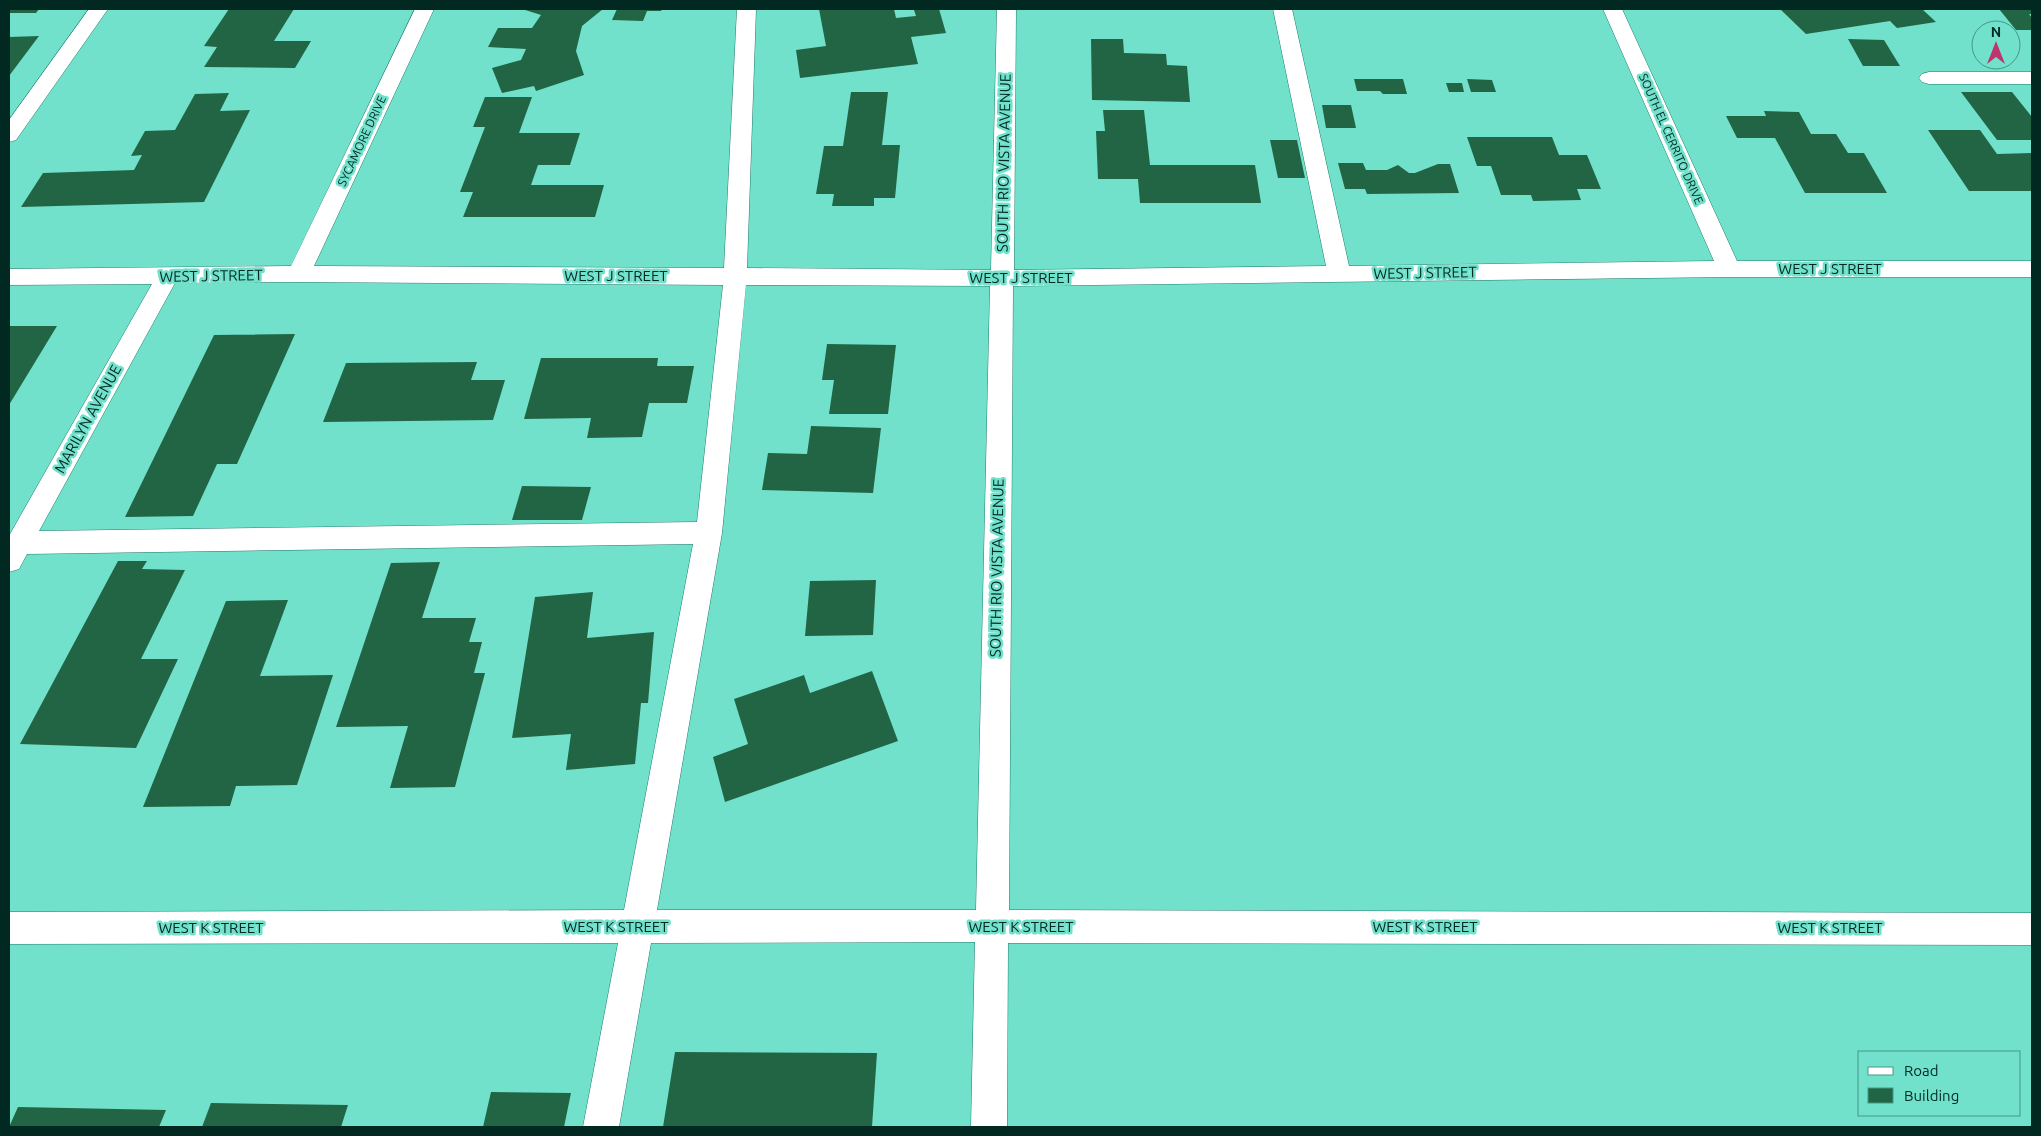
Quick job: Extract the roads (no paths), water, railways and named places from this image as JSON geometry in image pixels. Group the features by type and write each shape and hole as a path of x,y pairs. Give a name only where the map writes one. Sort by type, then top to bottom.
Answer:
{"street":[{"path":"9,135 98,9"},
{"name":"SYCAMORE DRIVE","path":"299,274 424,9"},
{"path":"601,1127 709,533 735,277 746,9"},
{"name":"SOUTH RIO VISTA AVENUE","path":"990,1127 991,926 1006,9"},
{"path":"1282,9 1339,274"},
{"name":"SOUTH EL CERRITO DRIVE","path":"1616,11 1730,269"},
{"path":"1929,78 2032,78"},
{"name":"WEST J STREET","path":"9,277 299,274 1002,278 1730,269 2032,269"},
{"name":"MARILYN AVENUE","path":"14,552 167,276"},
{"path":"14,552 709,533"},
{"name":"WEST K STREET","path":"9,928 991,926 2032,929"}]}
